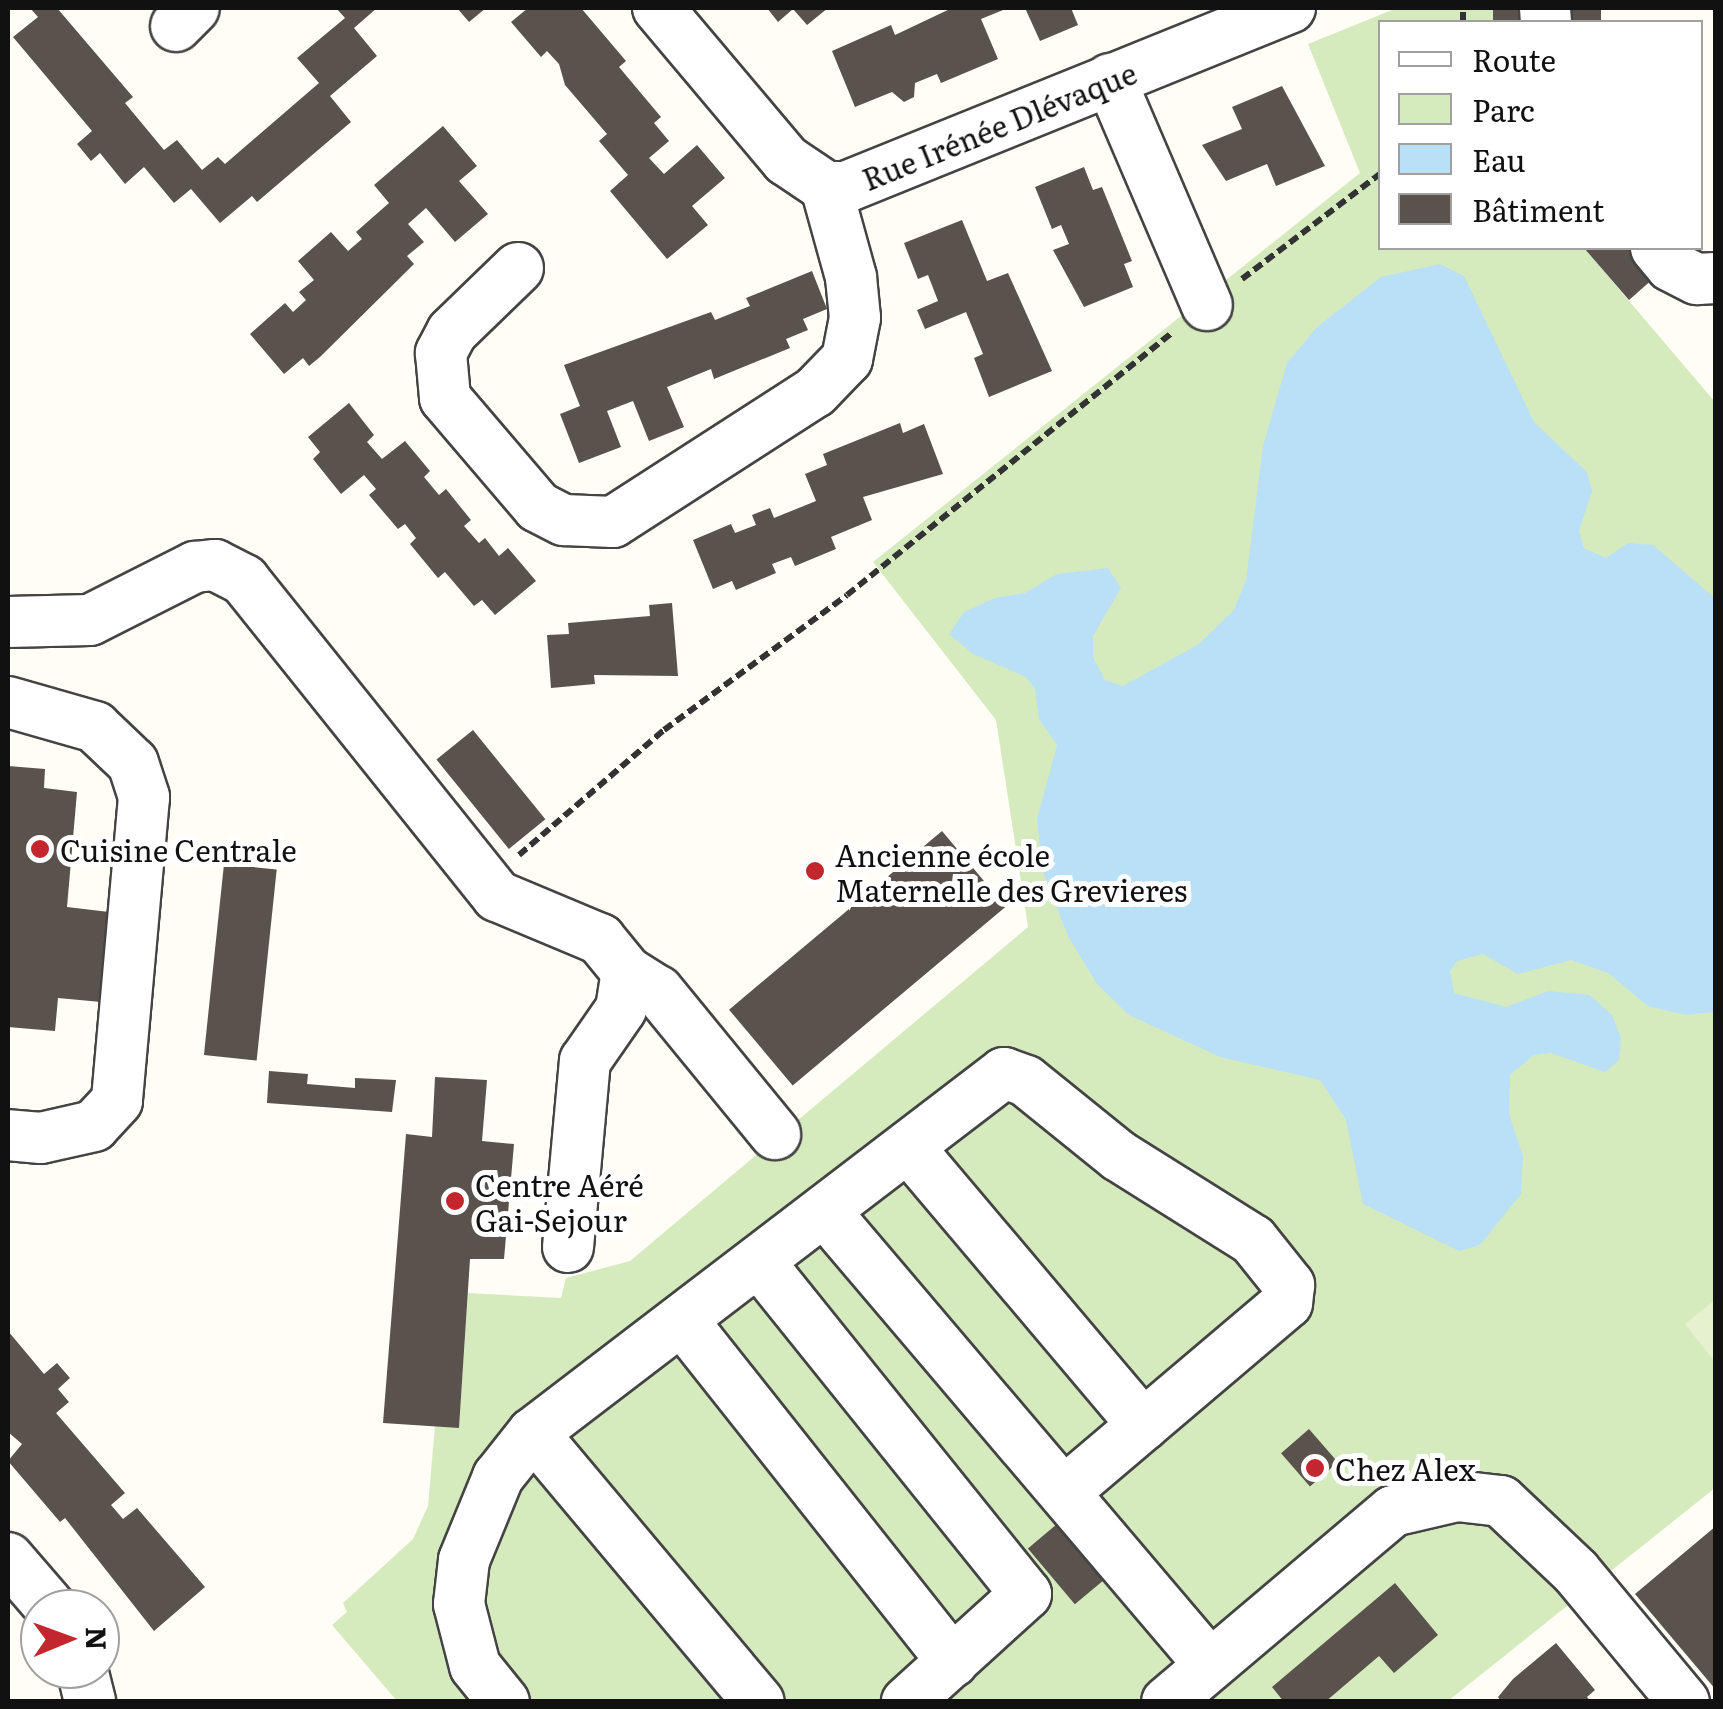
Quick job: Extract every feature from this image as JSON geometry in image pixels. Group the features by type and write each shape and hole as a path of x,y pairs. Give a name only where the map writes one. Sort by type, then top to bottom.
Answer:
{"street":[{"name":"Rue Irénée Dlévaque","path":"658,8 786,160 826,187 875,180 1110,78 1290,8"},
{"path":"1110,78 1207,305"},
{"path":"518,268 452,332 441,353 446,398 538,507 564,520 613,522 815,392 846,359 855,318 850,277 826,187"},
{"path":"1658,250 1671,266 1697,279 1716,278"},
{"path":"8,622 90,620 195,567 215,564 244,580 497,896 600,939 627,972 658,991 775,1134"},
{"path":"8,702 95,727 134,763 144,797 117,1101 94,1126 41,1138 8,1135"},
{"path":"568,1247 585,1061 621,1009 627,972"},
{"path":"504,1702 475,1666 459,1604 462,1574 498,1477 532,1433 1004,1073 1026,1081 1120,1156 1254,1240 1289,1286 1287,1302 1064,1492"},
{"path":"909,1148 1143,1425"},
{"path":"826,1212 1210,1664"},
{"path":"759,1262 1026,1594 908,1702"},
{"path":"682,1320 953,1662"},
{"path":"532,1433 759,1702"},
{"path":"1167,1702 1393,1512 1457,1496 1501,1502 1576,1572 1684,1702"},
{"path":"8,1558 35,1589"}],"path":[{"path":"487,884 664,730 847,594 1207,305 1378,176"}],"green space":[{"path":"1397,8 1494,8 1495,20 1378,20 1378,250 1586,250 1715,402 1715,1488 1448,1701 397,1701 332,1625 347,1612 343,1603 413,1539 428,1506 435,1426 459,1428 468,1293 561,1298 566,1278 630,1261 1028,927 996,720 873,562 1360,173 1308,44"},
{"path":"1715,1300 1715,1362 1685,1324"}],"water":[{"path":"1440,264 1464,276 1534,422 1587,472 1592,491 1579,531 1584,548 1606,558 1628,543 1653,545 1716,599 1715,1012 1686,1015 1648,1006 1608,973 1571,960 1518,974 1483,954 1457,961 1450,971 1454,993 1506,1007 1548,991 1590,995 1612,1015 1621,1038 1619,1060 1605,1072 1551,1053 1534,1055 1510,1075 1509,1114 1523,1156 1521,1194 1480,1245 1459,1251 1363,1204 1346,1120 1320,1080 1220,1057 1129,1015 1097,984 1068,936 1043,872 1037,819 1057,745 1039,719 1035,689 1026,677 973,654 949,634 964,612 995,598 1025,593 1057,574 1108,568 1121,588 1093,636 1093,657 1105,680 1123,686 1199,644 1234,610 1246,580 1263,446 1287,363 1317,327 1381,277"}],"building":[{"path":"30,8 57,8 133,97 125,103 164,150 177,140 202,170 218,157 225,164 319,83 297,58 345,18 336,8 377,8 354,28 377,56 330,96 351,122 257,202 252,196 220,223 191,189 174,203 144,167 125,184 100,153 91,161 77,144 92,131 13,37 38,17"},
{"path":"457,8 486,8 469,22"},
{"path":"528,8 581,8 626,61 619,67 661,117 654,123 669,141 649,158 664,174 697,145 725,178 692,206 708,225 667,259 610,191 628,175 599,141 607,134 565,85 559,64 547,51 541,57 511,22"},
{"path":"767,8 828,8 807,25 793,9 778,22"},
{"path":"952,8 1008,8 981,19 998,59 941,83 937,74 915,83 914,97 904,102 892,92 855,107 832,51 891,25 895,35"},
{"path":"1025,8 1071,8 1078,25 1040,41"},
{"path":"1493,8 1526,8 1526,20 1493,20"},
{"path":"1571,8 1601,8 1601,20 1571,20"},
{"path":"1282,86 1325,166 1276,186 1267,164 1226,181 1202,145 1242,129 1232,107"},
{"path":"443,126 477,166 459,181 488,214 455,242 426,208 408,224 424,242 407,256 414,264 320,357 309,366 303,358 284,374 250,334 285,303 293,312 306,300 299,292 314,280 298,261 331,232 348,251 362,239 356,232 389,203 374,185"},
{"path":"1084,167 1093,190 1102,187 1132,261 1124,264 1133,287 1084,307 1053,250 1069,244 1061,225 1052,229 1035,187"},
{"path":"962,220 987,281 1008,273 1052,371 989,397 974,358 983,354 966,312 925,329 917,310 938,301 928,275 918,279 904,243"},
{"path":"1586,250 1630,250 1654,278 1629,300"},
{"path":"812,271 827,309 803,319 808,330 786,339 790,348 714,379 711,369 667,387 684,427 649,441 633,401 607,411 621,447 579,463 560,414 580,406 564,365 711,312 715,320 750,306 746,298"},
{"path":"349,403 374,435 367,442 382,459 405,441 430,471 424,477 439,495 446,489 471,520 464,526 479,543 485,538 499,556 508,548 536,581 495,615 482,600 474,606 445,572 438,578 410,544 416,538 405,524 398,529 369,495 376,489 364,475 341,494 313,459 320,452 308,437"},
{"path":"900,423 903,433 924,424 943,474 863,497 872,520 831,537 836,549 795,566 791,557 772,564 776,573 736,590 732,581 713,589 693,540 731,524 735,533 756,525 752,515 770,508 774,518 816,501 805,474 827,465 823,454"},
{"path":"672,603 678,676 594,675 595,684 551,688 547,635 569,634 568,623 650,616 649,605"},
{"path":"473,730 545,819 509,849 436,760"},
{"name":"Cuisine Centrale","path":"8,766 45,769 44,788 77,792 67,907 109,912 101,1002 58,998 55,1031 8,1027"},
{"path":"942,831 1006,907 793,1086 729,1010"},
{"path":"224,864 277,870 257,1060 204,1055"},
{"path":"269,1071 308,1074 307,1084 355,1088 355,1078 396,1080 392,1112 267,1103"},
{"name":"Centre Aéré Gai-Sejour","path":"435,1077 487,1080 482,1141 514,1144 504,1259 470,1259 459,1428 383,1423 406,1134 432,1137"},
{"path":"8,1331 44,1374 57,1363 70,1378 58,1389 69,1402 56,1413 125,1493 111,1505 123,1519 137,1508 205,1587 154,1631 65,1518 60,1522 8,1461 22,1444 8,1432"},
{"path":"1309,1429 1338,1462 1310,1486 1281,1453"},
{"path":"1057,1524 1104,1580 1075,1604 1028,1548"},
{"path":"1716,1526 1716,1690 1635,1594"},
{"path":"1395,1583 1438,1635 1394,1673 1379,1656 1325,1702 1284,1702 1272,1687"},
{"path":"1556,1643 1595,1690 1587,1697 1591,1702 1501,1702 1498,1697 1513,1679"}],"place":[{"name":"Cuisine Centrale","path":"40,849"},
{"name":"Ancienne école Maternelle des Grevieres","path":"815,871"},
{"name":"Centre Aéré Gai-Sejour","path":"455,1201"},
{"name":"Chez Alex","path":"1315,1468"}]}
